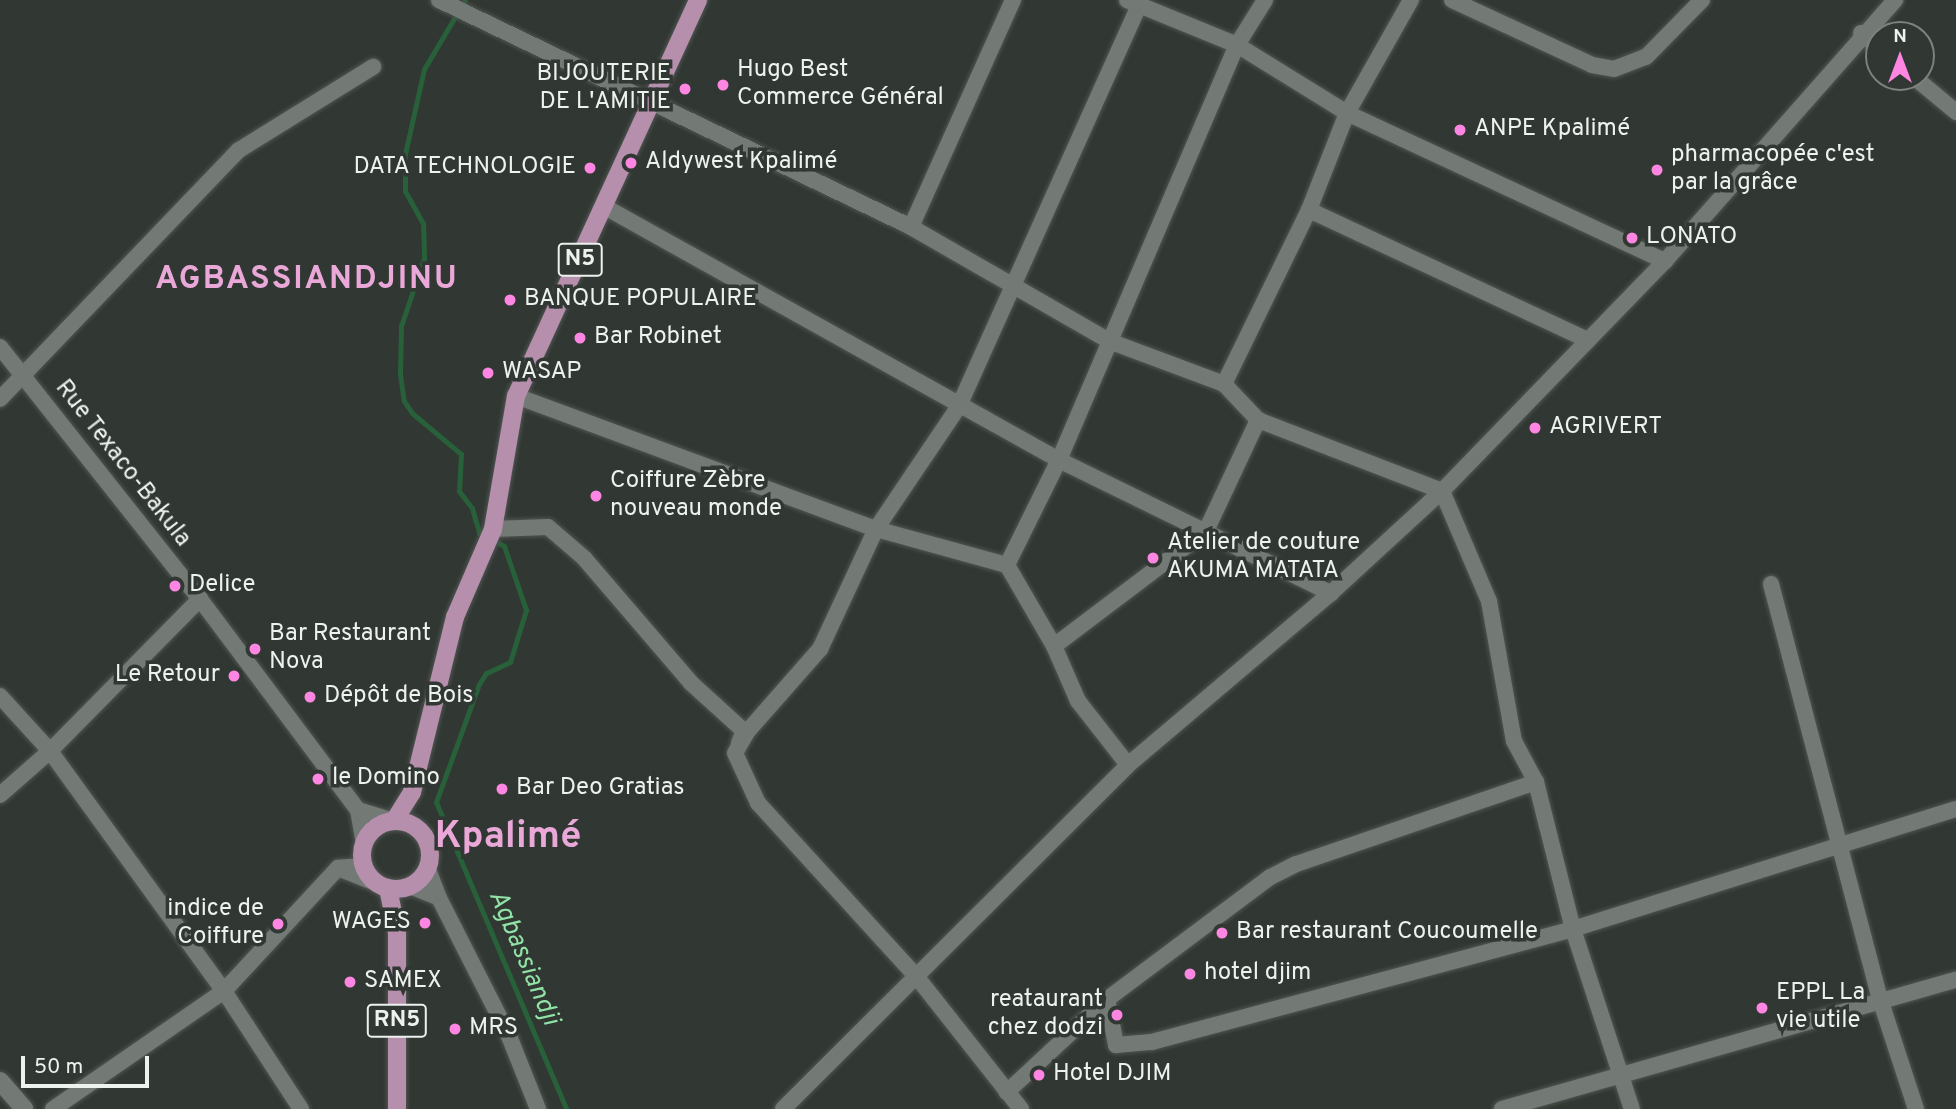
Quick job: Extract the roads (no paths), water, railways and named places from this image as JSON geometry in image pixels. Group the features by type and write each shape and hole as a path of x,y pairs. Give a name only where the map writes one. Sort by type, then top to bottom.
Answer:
{"main road":[{"name":"N5","path":"394,821 412,792 455,617 489,537 516,396 698,0"},
{"name":"N5","path":"412,792 420,831"},
{"path":"410,886 388,888 369,876 364,866 364,843 378,826 394,821 420,831 429,846 427,867"},
{"name":"RN5","path":"397,933 410,886 427,867"},
{"name":"RN5","path":"388,888 397,933 397,1109"},
{"path":"0,1081 24,1109"}],"street":[{"path":"439,0 651,105 911,227 1009,288 1109,341 1224,384 1258,420 1442,491 1489,601 1514,741 1536,782 1573,929 1632,1109"},
{"path":"911,227 1013,0"},
{"path":"1007,565 1059,460 1237,45 1265,0"},
{"path":"1224,384 1309,210 1346,113 1412,0"},
{"path":"1452,0 1592,65 1614,69 1646,57 1702,0"},
{"path":"783,1109 1128,765 1331,593 1442,491 1665,261 1861,33 1895,0"},
{"path":"735,752 747,732 820,649 876,529 959,407 1133,3 1237,45 1346,113 1665,261"},
{"path":"1861,33 1865,36"},
{"path":"0,399 24,378 239,150 373,67"},
{"path":"1931,91 1956,112"},
{"path":"605,207 959,407 1059,460 1331,593"},
{"path":"1309,210 1588,340"},
{"name":"Rue Texaco-Bakula","path":"0,347 200,599 359,810 364,843"},
{"path":"516,396 876,529 1007,565 1054,646 1078,701 1128,765"},
{"path":"1054,646 1206,531 1258,420"},
{"path":"489,537 548,527 584,558 691,683 744,731 735,752 758,803 915,975 1021,1109"},
{"path":"1771,584 1881,1002 1916,1109"},
{"path":"0,795 50,751 200,599"},
{"path":"0,696 50,751 224,991 301,1109"},
{"path":"1007,1092 1108,999 1269,878 1296,864 1536,782"},
{"path":"1108,999 1116,1045 1152,1042 1573,929 1841,847 1956,808"},
{"path":"359,810 394,821"},
{"path":"53,1109 224,991 338,869 364,866"},
{"path":"427,867 439,898 509,1036 538,1109"},
{"path":"338,869 388,888"},
{"path":"410,886 439,898"},
{"path":"1503,1109 1956,980"}],"waterway":[{"name":"Agbassiandji","path":"465,0 424,69 405,154 405,191 423,224 424,258 401,326 400,374 404,401 412,413 461,454 459,491 472,508 479,533 504,546 526,610 510,662 486,673 479,684 436,802 566,1109"}],"place":[{"name":"Hugo Best Commerce Général","path":"723,85"},
{"name":"BIJOUTERIE DE L'AMITIE","path":"685,89"},
{"name":"ANPE Kpalimé","path":"1460,130"},
{"name":"Aldywest Kpalimé","path":"631,163"},
{"name":"DATA TECHNOLOGIE","path":"590,168"},
{"name":"pharmacopée c'est par la grâce","path":"1657,170"},
{"name":"LONATO","path":"1632,238"},
{"name":"BANQUE POPULAIRE","path":"510,300"},
{"name":"Bar Robinet","path":"580,338"},
{"name":"WASAP","path":"488,373"},
{"name":"AGRIVERT","path":"1535,428"},
{"name":"Coiffure Zèbre nouveau monde","path":"596,496"},
{"name":"Atelier de couture AKUMA MATATA","path":"1153,558"},
{"name":"Delice","path":"175,586"},
{"name":"Bar Restaurant Nova","path":"255,649"},
{"name":"Le Retour","path":"234,676"},
{"name":"Dépôt de Bois","path":"310,697"},
{"name":"le Domino","path":"318,779"},
{"name":"Bar Deo Gratias","path":"502,789"},
{"name":"WAGES","path":"425,923"},
{"name":"indice de Coiffure","path":"278,924"},
{"name":"Bar restaurant Coucoumelle","path":"1222,933"},
{"name":"hotel djim","path":"1190,974"},
{"name":"SAMEX","path":"350,982"},
{"name":"EPPL La vie utile","path":"1762,1008"},
{"name":"reataurant chez dodzi","path":"1117,1015"},
{"name":"MRS","path":"455,1029"},
{"name":"Hotel DJIM","path":"1039,1075"}],"district":[{"name":"AGBASSIANDJINU","path":"307,280"},
{"name":"Kpalimé","path":"508,838"}]}
